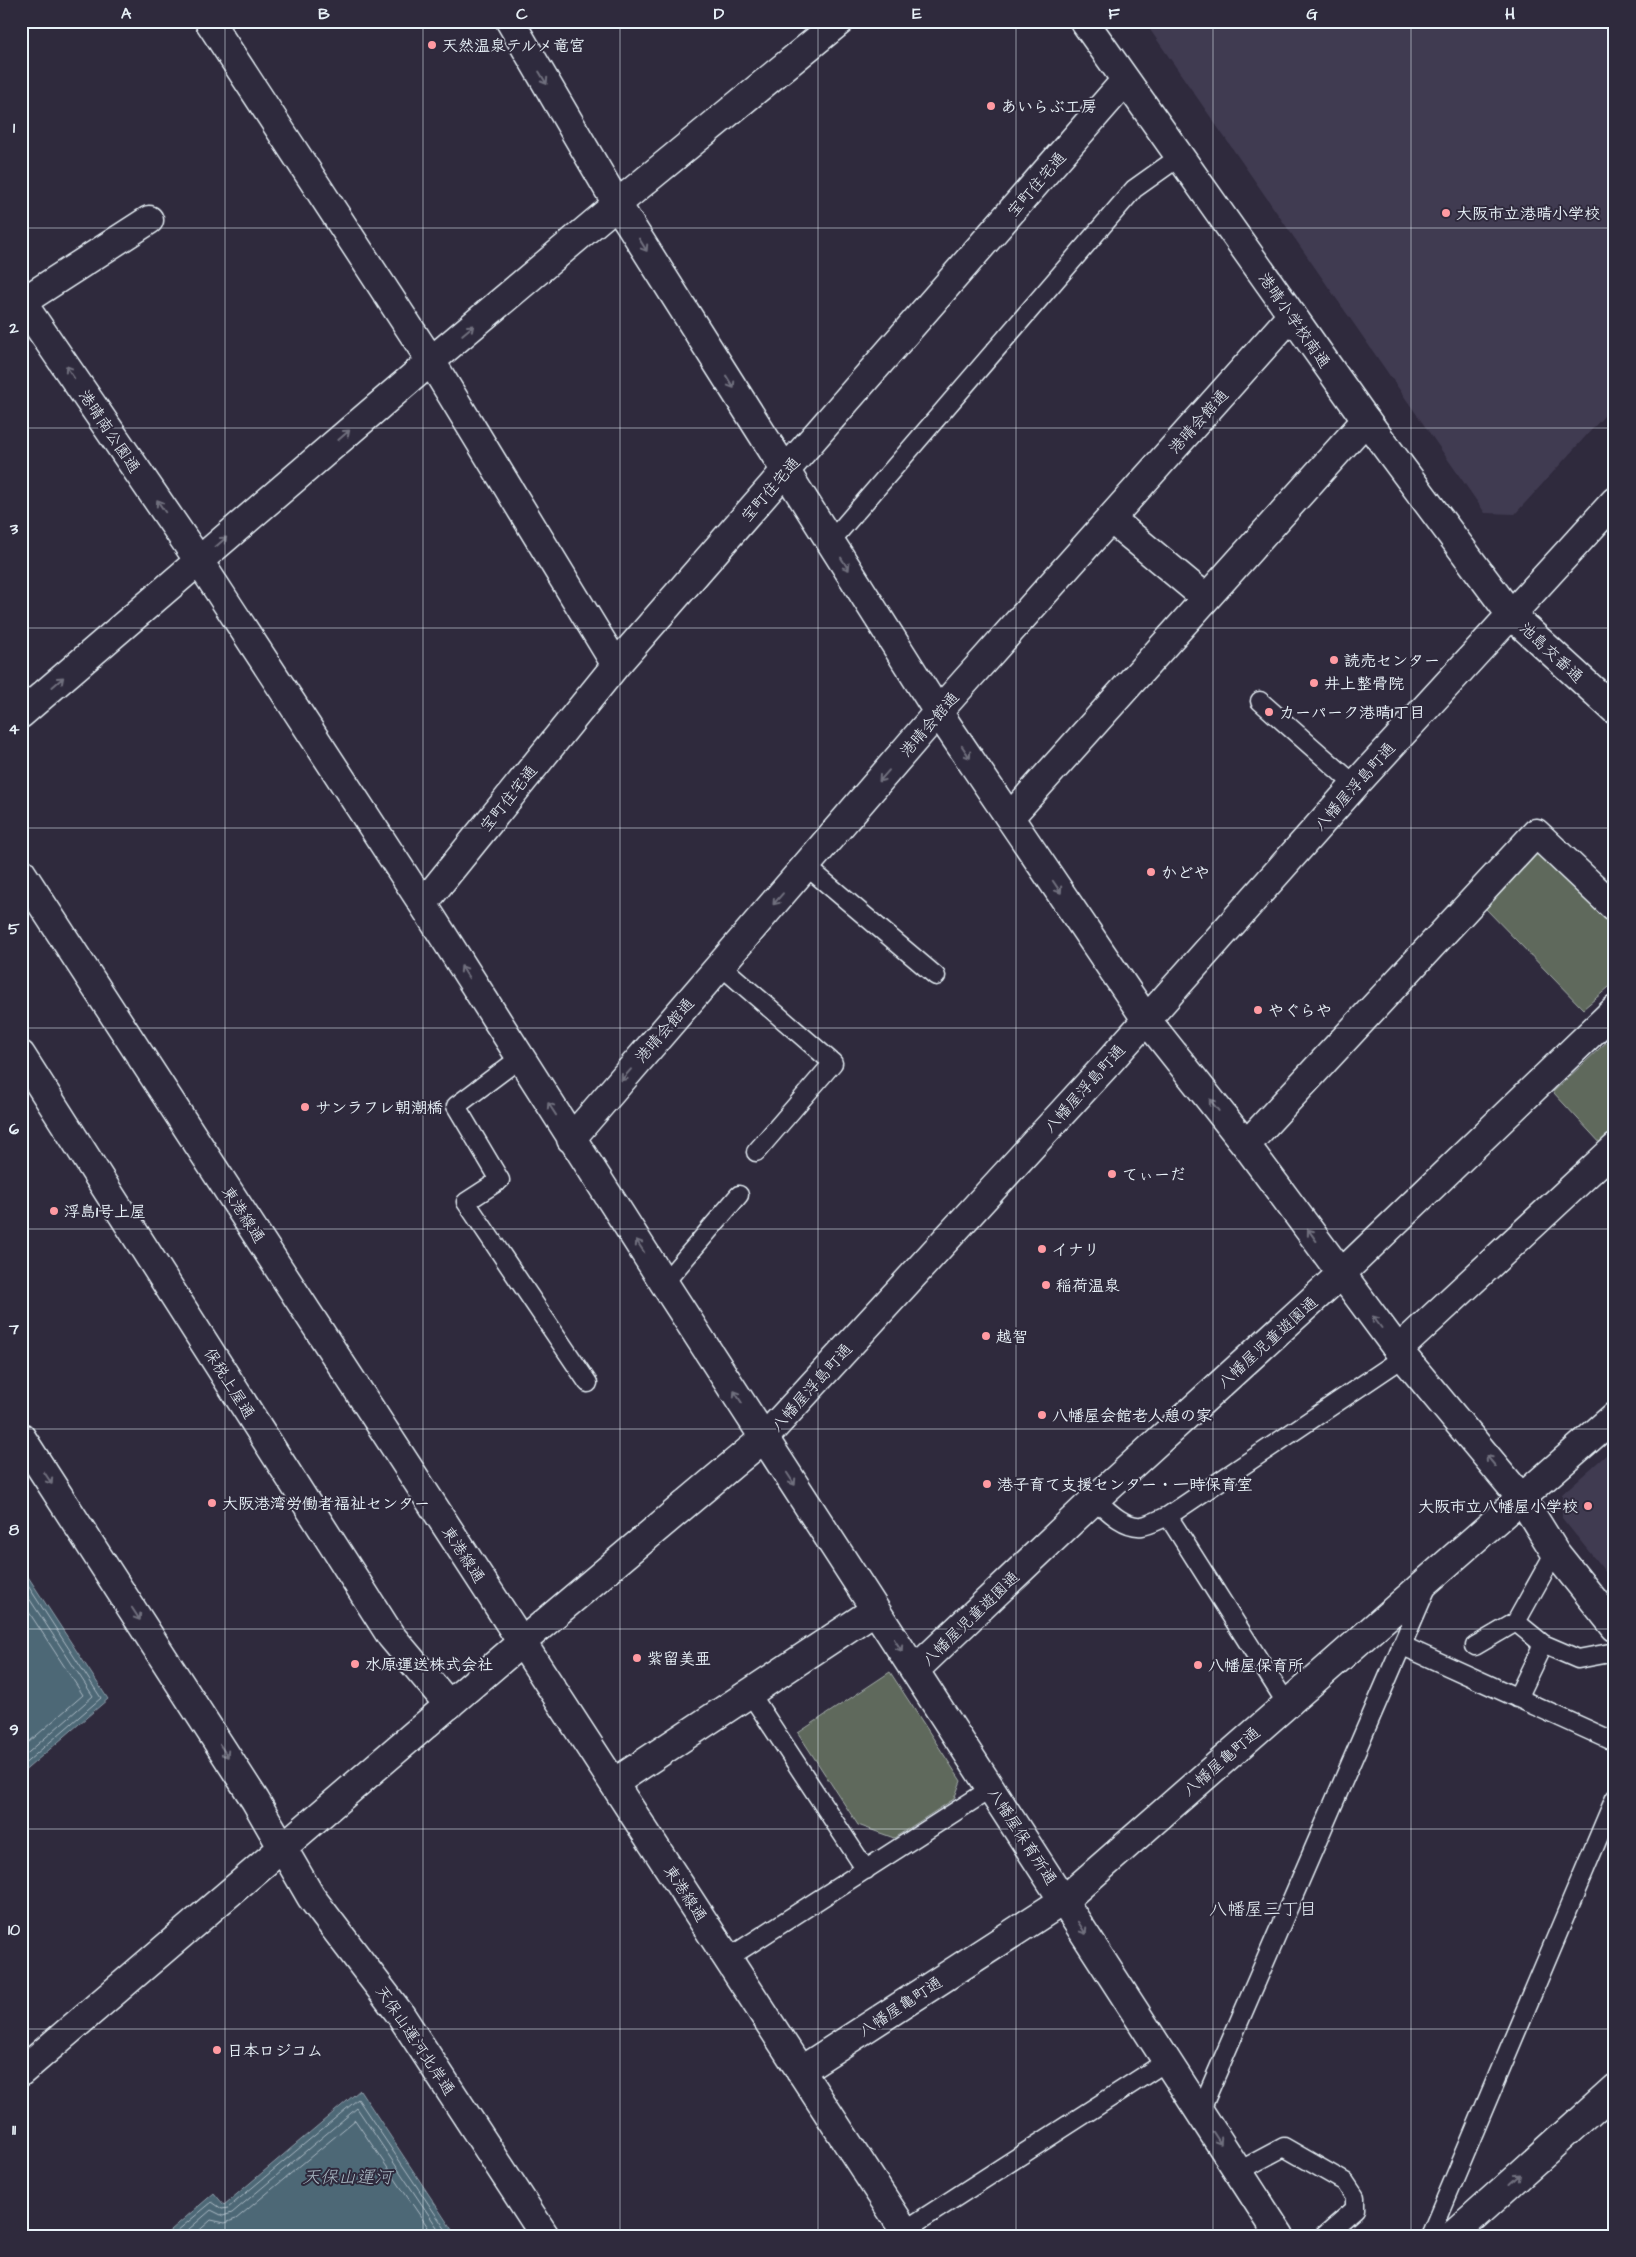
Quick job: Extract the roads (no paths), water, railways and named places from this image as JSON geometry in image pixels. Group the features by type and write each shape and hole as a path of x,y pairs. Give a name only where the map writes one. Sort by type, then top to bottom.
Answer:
{"street":[{"path":"209,21 431,361 616,665"},
{"path":"510,21 617,204 938,712 1146,1019 1246,1144 1401,1354 1522,1499 1555,1552 1615,1627"},
{"path":"21,714 431,361 617,204 840,21"},
{"name":"港晴小学校南通","path":"1084,21 1366,420 1511,615"},
{"name":"宝町住宅通","path":"423,904 616,665 1125,81"},
{"path":"22,302 149,220"},
{"name":"港晴南公園通","path":"22,302 199,561 423,904 520,1058"},
{"name":"港晴会館通","path":"571,1138 938,712 1292,314"},
{"path":"1010,817 1366,420"},
{"name":"八幡屋浮島町通","path":"21,2072 522,1642 764,1438 1146,1019 1355,785 1615,502"},
{"path":"1110,519 1206,598"},
{"name":"池島交番通","path":"1511,615 1615,710"},
{"path":"1246,1144 1536,833 1615,908"},
{"name":"東港線通","path":"21,872 906,2233"},
{"name":"八幡屋児童遊園通","path":"915,1670 1095,1499 1341,1274 1615,1010"},
{"name":"保税上屋通","path":"21,1055 391,1636 449,1705"},
{"name":"八幡屋保育所通","path":"520,1058 1239,2171 1273,2233"},
{"path":"1401,1354 1615,1148"},
{"name":"八幡屋亀町通","path":"800,2071 1064,1900 1615,1416"},
{"name":"天保山運河北岸通","path":"21,1437 255,1800 311,1897 400,2014 545,2236"},
{"path":"614,1783 876,1610"},
{"path":"1452,2236 1615,2089"}],"lane":[{"path":"830,542 1134,189 1179,157"},
{"path":"1260,701 1355,785"},
{"path":"806,866 936,976"},
{"path":"720,966 833,1063 756,1152"},
{"path":"520,1058 456,1106 500,1180 466,1202 588,1383"},
{"path":"664,1282 739,1195"},
{"path":"1095,1499 1112,1515 1141,1526 1168,1516 1401,1354"},
{"path":"1168,1516 1286,1704"},
{"path":"1475,1646 1516,1622 1555,1552"},
{"path":"1200,2112 1433,1574"},
{"path":"1516,1622 1543,1644 1578,1659 1615,1652"},
{"path":"1517,1698 1543,1644"},
{"path":"1401,1645 1615,1742"},
{"path":"750,1693 866,1870"},
{"path":"728,1958 992,1788"},
{"path":"1430,2236 1615,1798"},
{"path":"906,2233 1167,2060"},
{"path":"1239,2171 1284,2147 1345,2182 1355,2197 1355,2209 1324,2236"}],"water":[{"path":"21,1566 108,1699 21,1774"},
{"name":"天保山運河","path":"360,2090 456,2236 164,2236 214,2193 224,2205"}],"place":[{"name":"天然温泉テルメ竜宮","path":"432,45"},
{"name":"あいらぶ工房","path":"991,106"},
{"name":"大阪市立港晴小学校","path":"1446,213"},
{"name":"読売センター","path":"1334,660"},
{"name":"井上整骨院","path":"1314,683"},
{"name":"カーパーク港晴1丁目","path":"1269,712"},
{"name":"かどや","path":"1151,872"},
{"name":"やぐらや","path":"1258,1010"},
{"name":"サンラフレ朝潮橋","path":"305,1107"},
{"name":"てぃーだ","path":"1112,1174"},
{"name":"浮島1号上屋","path":"54,1211"},
{"name":"イナリ","path":"1042,1249"},
{"name":"稲荷温泉","path":"1046,1285"},
{"name":"越智","path":"986,1336"},
{"name":"八幡屋会館老人憩の家","path":"1042,1415"},
{"name":"港子育て支援センター・一時保育室","path":"987,1484"},
{"name":"大阪港湾労働者福祉センター","path":"212,1503"},
{"name":"大阪市立八幡屋小学校","path":"1588,1506"},
{"name":"紫留美亜","path":"637,1658"},
{"name":"水原運送株式会社","path":"355,1664"},
{"name":"八幡屋保育所","path":"1198,1665"},
{"name":"日本ロジコム","path":"217,2050"}],"district":[{"name":"八幡屋三丁目","path":"1263,1909"}]}
